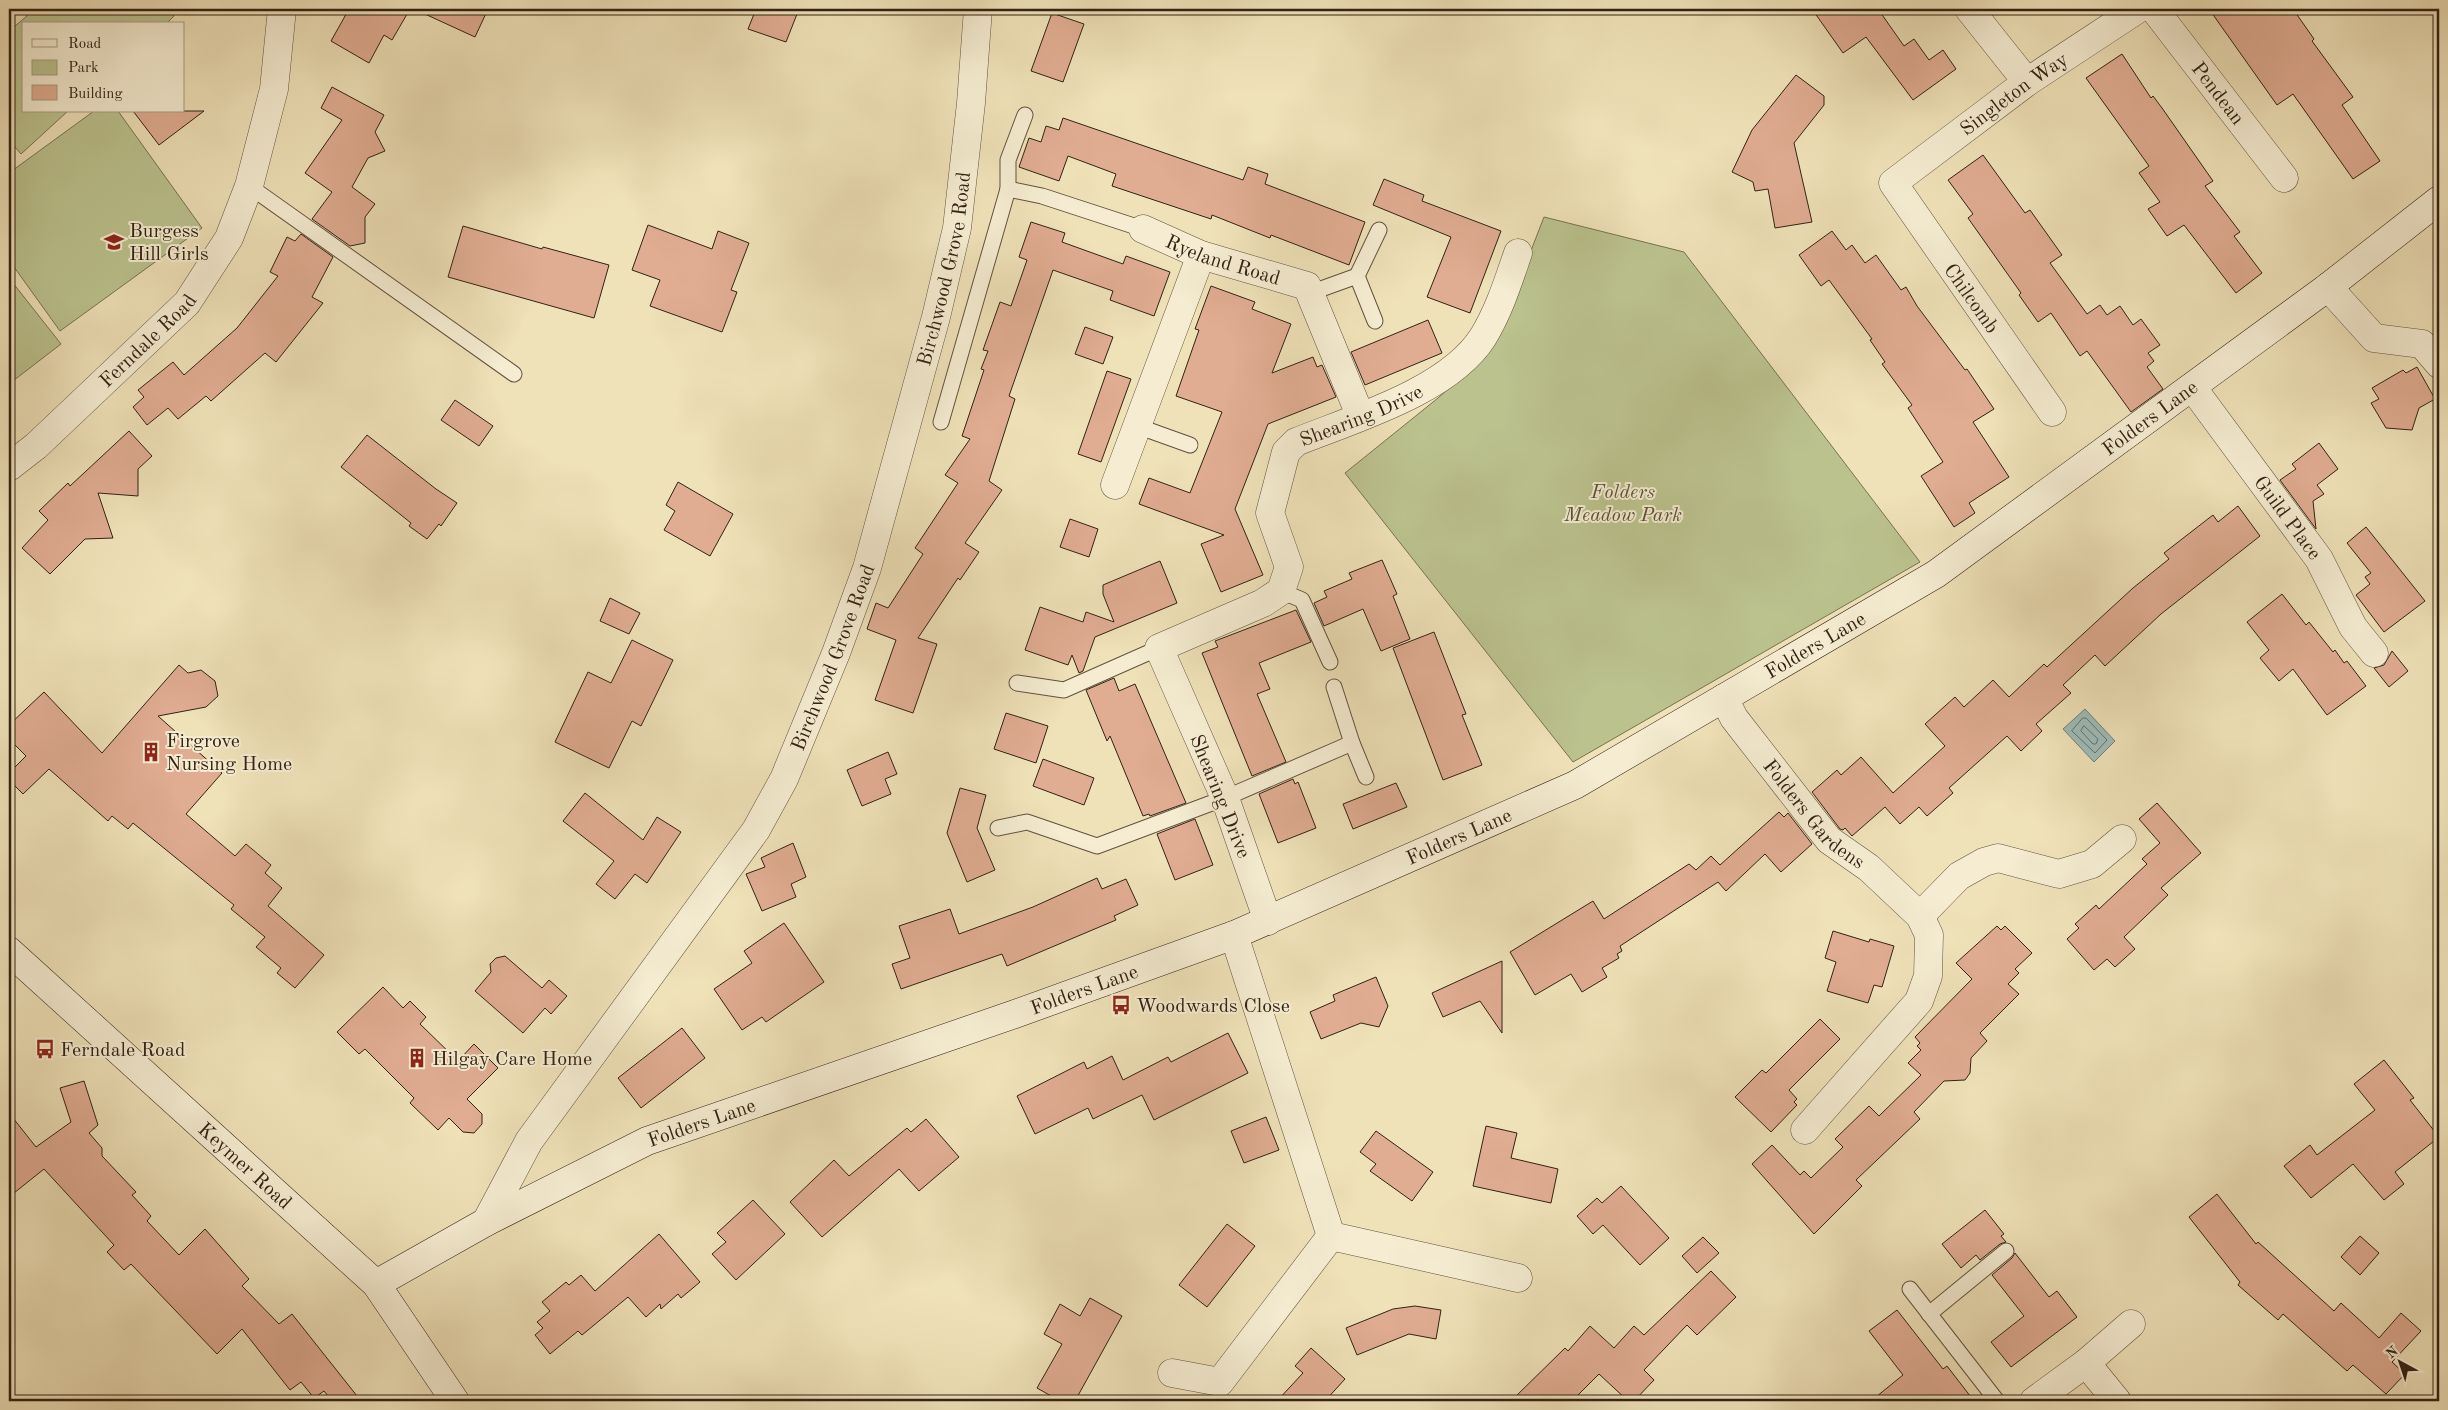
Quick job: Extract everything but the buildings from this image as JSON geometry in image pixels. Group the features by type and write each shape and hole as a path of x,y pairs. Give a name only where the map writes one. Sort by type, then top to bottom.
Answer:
{"street":[{"name":"Ferndale Road","path":"9,467 36,446 187,303 229,238 249,186 274,88 282,9"},
{"name":"Birchwood Grove Road","path":"486,1222 529,1141 756,830 784,779 836,653 867,568 936,317 957,228 971,103 978,9"},
{"path":"1969,9 2027,82"},
{"name":"Singleton Way","path":"1893,183 2027,82 2138,9"},
{"name":"Pendean","path":"2154,9 2284,178"},
{"name":"Chilcomb","path":"1893,183 2052,412"},
{"name":"Folders Lane","path":"376,1284 486,1222 647,1141 1015,1014 1234,935 1575,785 1936,574 2328,287 2439,200"},
{"name":"Ryeland Road","path":"1143,228 1202,255 1307,286 1310,293"},
{"name":"Shearing Drive","path":"1281,591 1289,567 1270,513 1286,452 1296,442 1422,390 1459,363 1482,339 1502,300 1518,253"},
{"path":"1115,484 1202,255"},
{"path":"2328,287 2374,338 2422,344 2439,364"},
{"path":"1310,293 1360,416"},
{"name":"Guild Place","path":"2192,387 2319,559 2353,627 2374,654"},
{"path":"1158,648 1263,602 1281,591"},
{"name":"Shearing Drive","path":"1158,648 1225,798 1268,921"},
{"name":"Folders Gardens","path":"1724,698 1734,718 1829,840 1869,868 1920,916 1929,935 1928,976 1919,1001 1805,1130"},
{"path":"1920,916 1959,876 1984,862 1998,858 2059,874 2092,864 2122,839"},
{"path":"1234,935 1331,1236"},
{"name":"Keymer Road","path":"9,951 376,1284 456,1401"},
{"path":"1331,1236 1518,1278"},
{"path":"1172,1373 1223,1392 1331,1236"},
{"path":"2034,1401 2086,1362 2131,1324"},
{"path":"2086,1362 2117,1401"}],"lane":[{"path":"942,422 1008,189 1008,160 1025,115"},
{"path":"249,186 514,374"},
{"name":"Ryeland Road","path":"1008,189 1042,196 1143,228"},
{"path":"1310,293 1357,276 1379,230"},
{"path":"1357,276 1375,321"},
{"path":"1137,426 1190,445"},
{"path":"1281,591 1302,600 1330,662"},
{"path":"1017,683 1064,690 1158,648"},
{"path":"1334,687 1352,743 1366,776"},
{"path":"998,828 1028,822 1097,846 1225,798 1352,743"},
{"path":"1929,1314 2006,1251"},
{"path":"1910,1289 1997,1401"}],"green space":[{"path":"23,9 169,9 174,16 168,22 22,22 22,112 67,112 21,154 9,140 9,31 27,16"},
{"path":"93,112 119,112 202,228 60,331 9,260 9,173"},
{"name":"Folders Meadow Park","path":"1544,217 1684,252 1920,562 1573,762 1345,473 1438,398 1479,362 1501,328"},
{"path":"9,278 61,344 9,384"}],"water":[{"path":"2085,709 2115,741 2094,762 2063,729"}],"place":[{"name":"Burgess Hill Girls","path":"114,242"},
{"name":"Firgrove Nursing Home","path":"151,752"},
{"name":"Woodwards Close","path":"1121,1005"},
{"name":"Ferndale Road","path":"45,1049"},
{"name":"Hilgay Care Home","path":"417,1058"}]}
